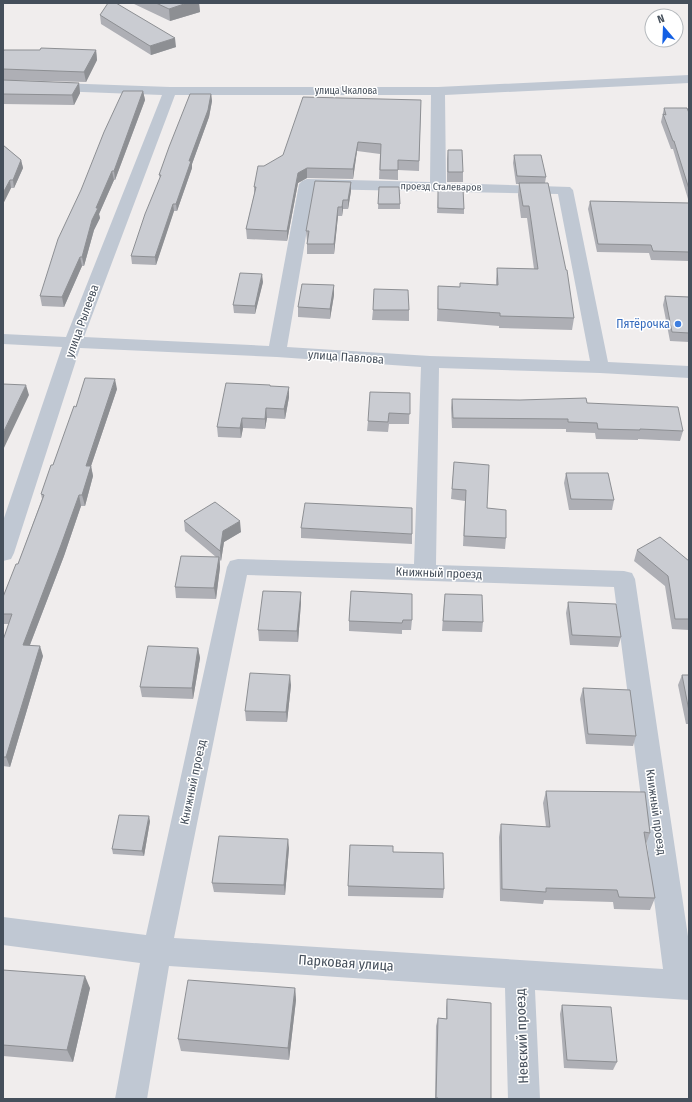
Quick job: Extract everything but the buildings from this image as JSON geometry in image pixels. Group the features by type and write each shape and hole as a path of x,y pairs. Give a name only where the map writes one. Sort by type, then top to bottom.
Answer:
{"street":[{"name":"улица Чкалова","path":"3,85 170,91 438,91 689,79"},
{"name":"улица Рылеева","path":"3,553 73,342 170,91"},
{"path":"438,91 438,187"},
{"name":"проезд Сталеваров","path":"277,352 307,184 565,190 600,367"},
{"name":"улица Павлова","path":"3,340 277,352 430,362 600,367 689,372"},
{"path":"425,573 430,362"},
{"name":"Книжный проезд","path":"158,952 238,567 624,579 684,984"},
{"name":"Парковая улица","path":"3,931 158,952 684,984"},
{"path":"131,1099 158,952"},
{"name":"Невский проезд","path":"519,974 524,1099"}],"place":[{"name":"Пятёрочка","path":"678,324"}]}
